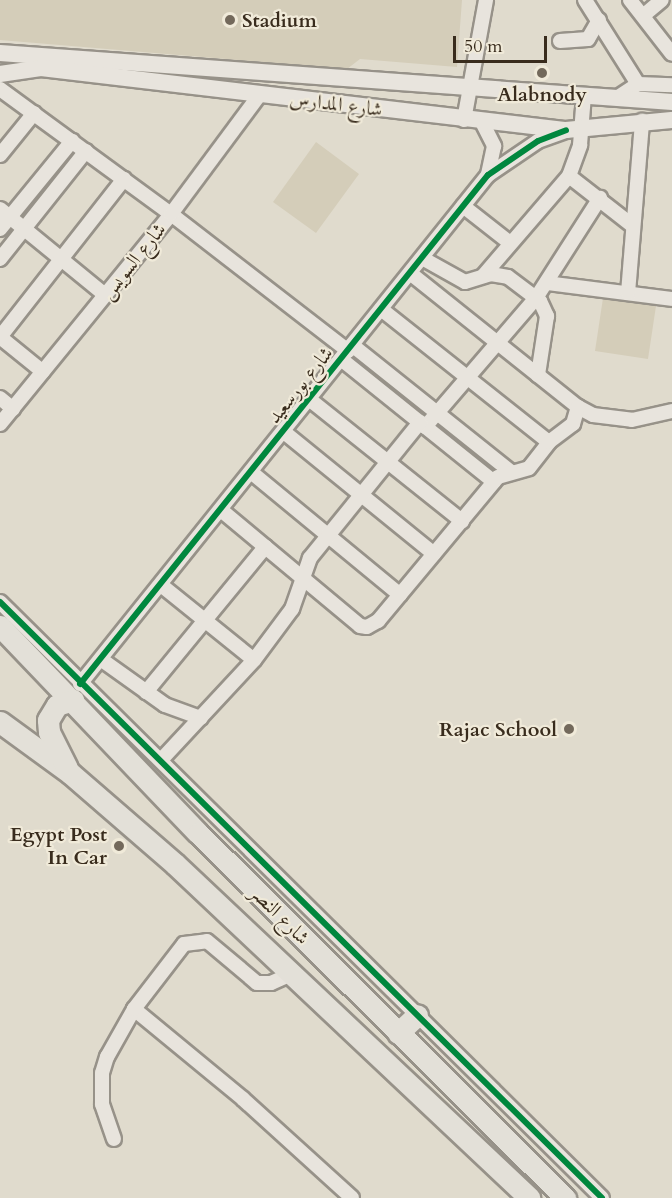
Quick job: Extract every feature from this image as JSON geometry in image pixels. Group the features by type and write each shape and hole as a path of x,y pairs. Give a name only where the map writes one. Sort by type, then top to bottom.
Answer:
{"main road":[{"name":"شارع النصر","path":"0,626 76,692 198,833 565,1198"},
{"path":"70,773 48,726 53,710 76,692"},
{"name":"شارع النصر","path":"0,722 70,773 175,864 529,1198"},
{"path":"398,1033 417,1015"}],"street":[{"path":"464,120 468,85 486,0"},
{"path":"585,0 638,84"},
{"path":"630,0 644,15 672,54"},
{"path":"644,15 662,0"},
{"path":"560,40 588,39 599,20"},
{"name":"شارع المدارس","path":"0,53 468,85 672,102"},
{"name":"شارع المدارس","path":"0,74 41,68 464,120 573,131 642,121 672,120"},
{"path":"618,97 638,84 672,85"},
{"path":"0,89 171,214 347,352 437,413 510,471"},
{"name":"شارع السويس","path":"0,424 171,214 260,94"},
{"path":"483,276 569,176 578,156 573,131 584,95"},
{"path":"0,155 34,113"},
{"path":"628,293 642,121"},
{"name":"شارع بورسعيد","path":"483,122 494,146 488,175"},
{"name":"شارع بورسعيد","path":"76,692 488,175 538,141 573,131"},
{"path":"0,229 5,213 72,141"},
{"path":"0,259 86,151"},
{"path":"569,176 633,226"},
{"path":"43,372 0,337 124,179"},
{"path":"161,760 254,660 292,609 301,577 329,536 388,462 422,424 437,413 536,298 600,198"},
{"path":"463,206 510,243"},
{"path":"5,213 105,295"},
{"path":"422,258 454,279 465,282 483,276 508,277 536,298 547,316 538,375"},
{"path":"410,273 578,407 612,420 632,420 672,411"},
{"path":"547,283 672,299"},
{"path":"381,309 549,442"},
{"path":"347,352 422,424 494,482"},
{"path":"0,398 13,409"},
{"path":"309,399 462,521"},
{"path":"222,510 360,626 368,627 378,621 494,482 510,471 529,468 549,442 573,424 578,407"},
{"path":"284,432 434,554"},
{"path":"251,472 400,595"},
{"path":"146,692 266,547"},
{"path":"161,585 254,660"},
{"path":"0,602 76,692 161,760 602,1198"},
{"path":"102,660 172,710 201,718"},
{"path":"114,1139 102,1104 102,1073 116,1036 172,957 194,940 207,941 257,983 271,983 291,974"},
{"path":"134,1009 243,1100 352,1198"}],"shaded area":[{"name":"Stadium","path":"0,0 462,0 457,67 360,59 347,69 0,40"},
{"path":"316,142 359,174 316,233 273,202"},
{"path":"603,298 656,306 648,359 595,351"}],"cycle path":[{"path":"80,684 488,175 538,141 566,130"},
{"path":"0,602 602,1198"}],"place":[{"name":"Stadium","path":"230,20"},
{"name":"Alabnody","path":"542,73"},
{"name":"Rajac School","path":"569,729"},
{"name":"Egypt Post In Car","path":"119,846"}]}
